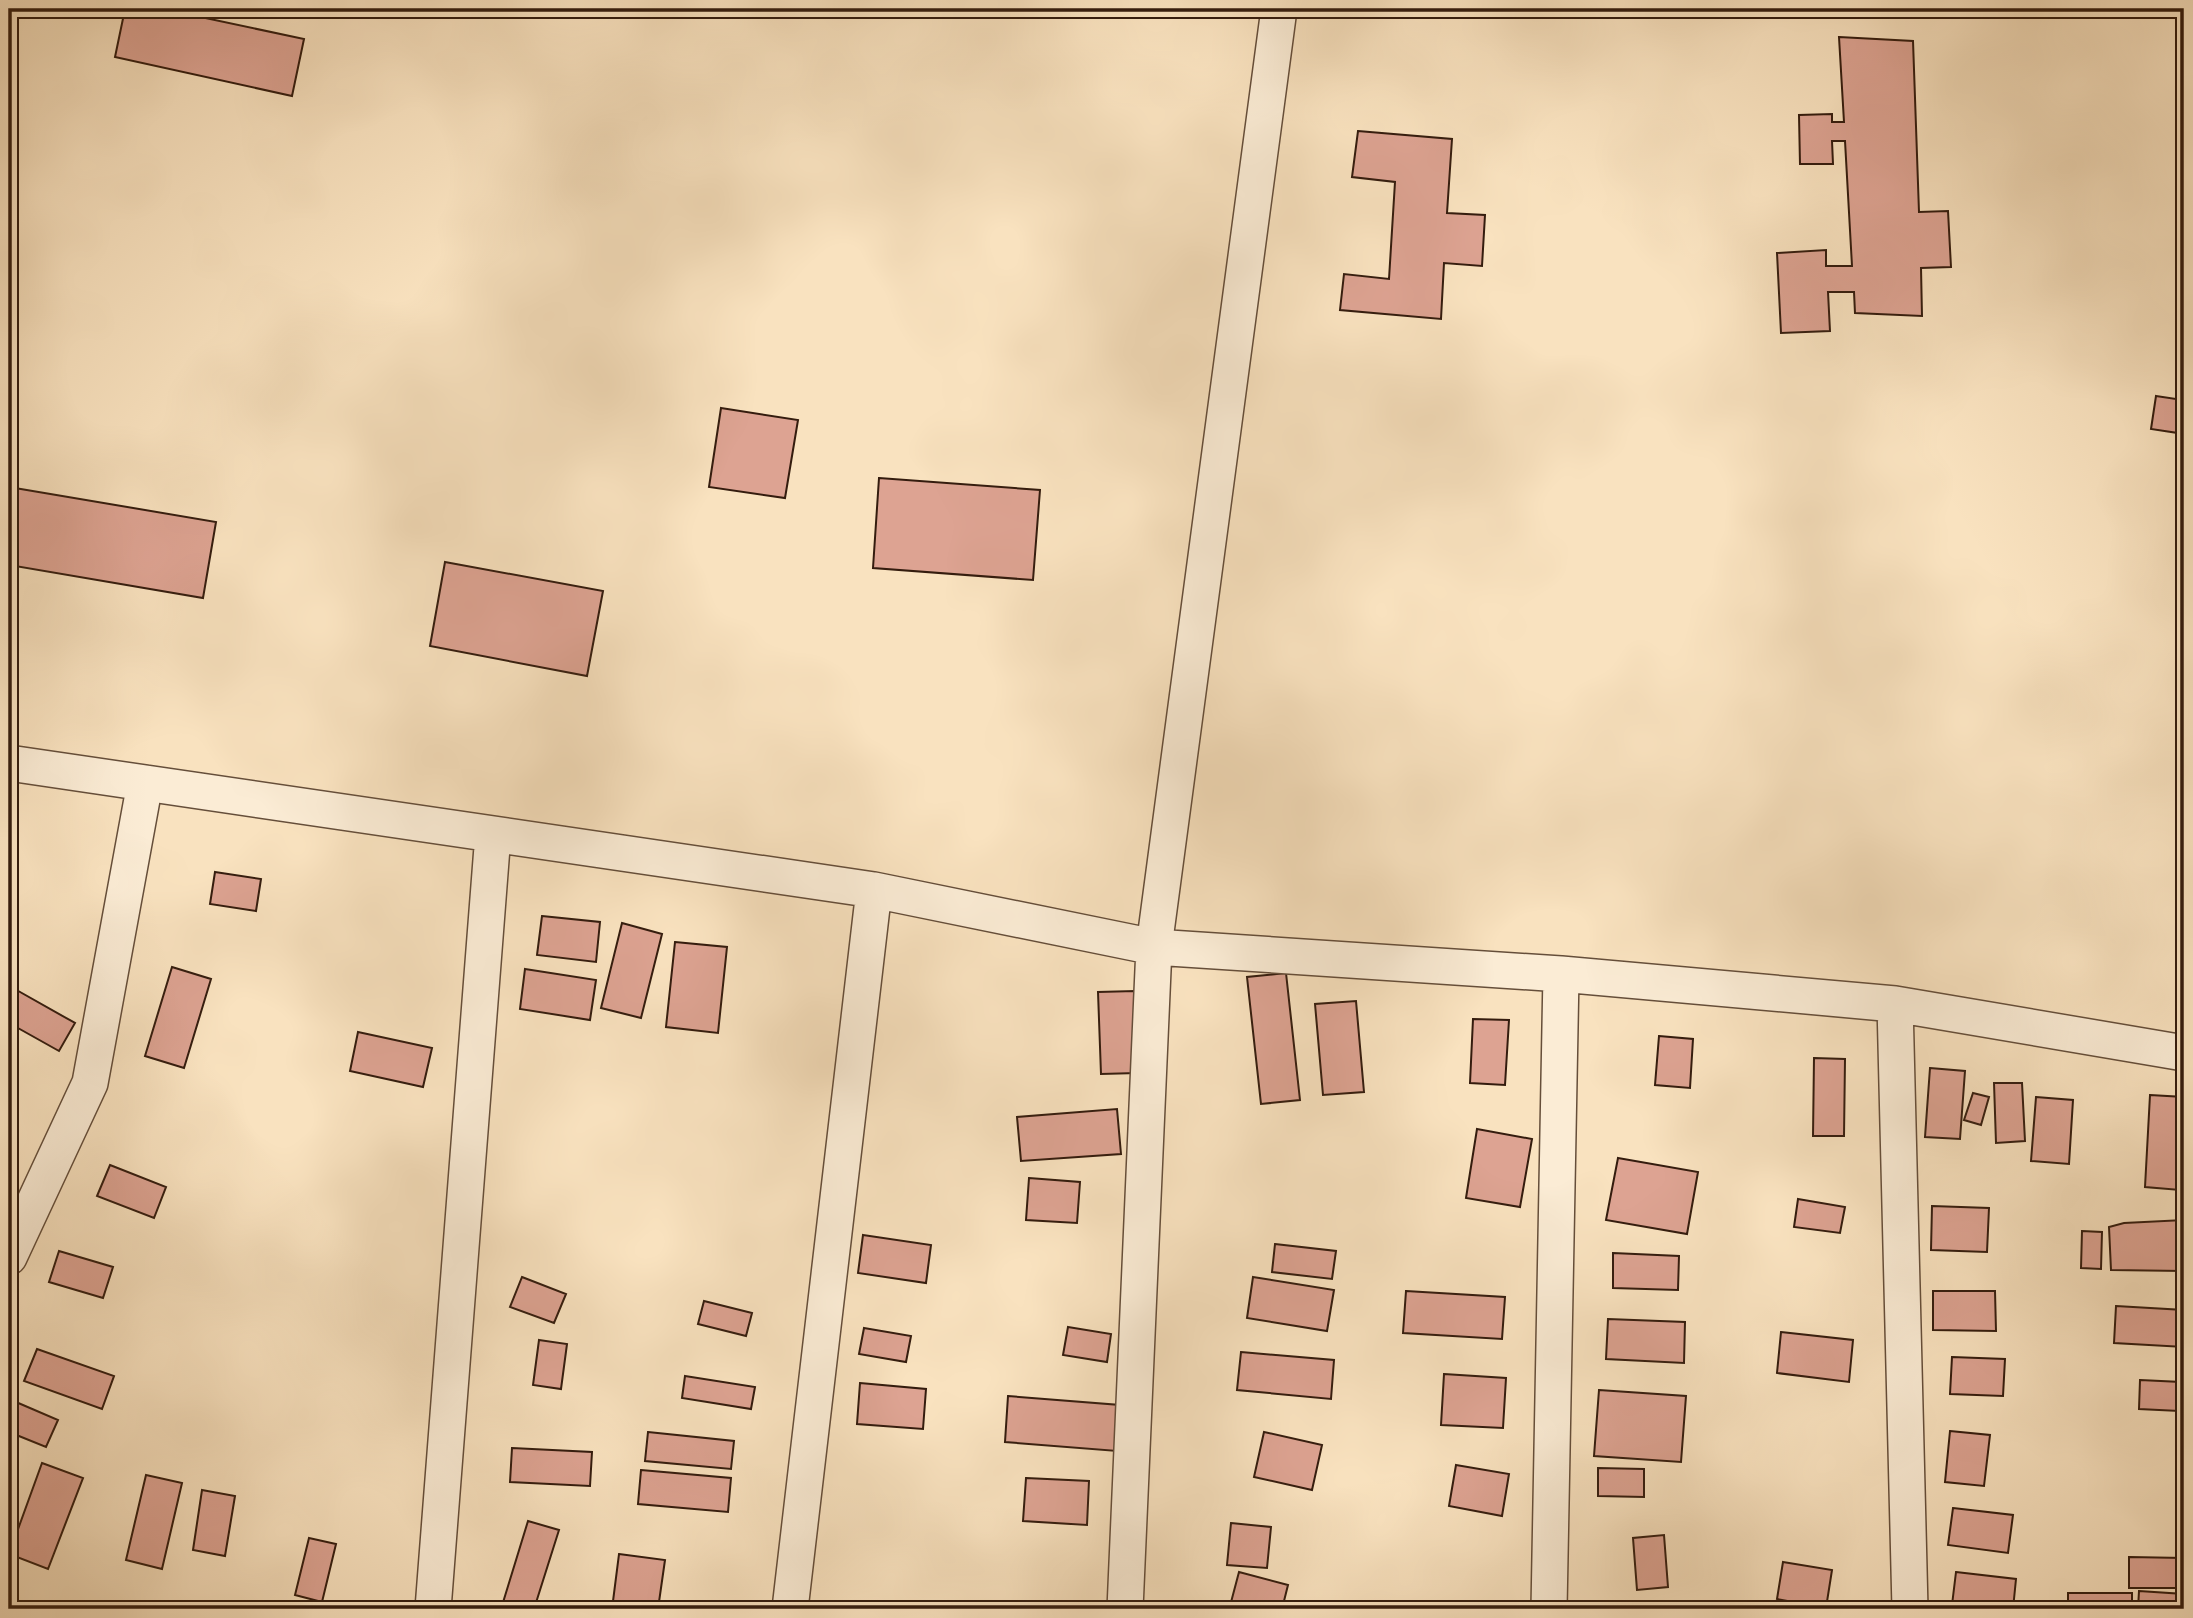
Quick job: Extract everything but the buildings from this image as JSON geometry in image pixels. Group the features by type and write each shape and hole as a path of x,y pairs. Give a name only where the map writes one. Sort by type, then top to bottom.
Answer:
{"street":[{"path":"1125,1609 1154,947 1279,9"},
{"path":"9,764 874,890 1154,947 1561,974 1895,1004 2184,1053"},
{"path":"9,1257 90,1083 145,783"},
{"path":"433,1609 493,834"},
{"path":"790,1609 874,890"},
{"path":"1549,1609 1561,974"},
{"path":"1895,1004 1910,1609"}]}
